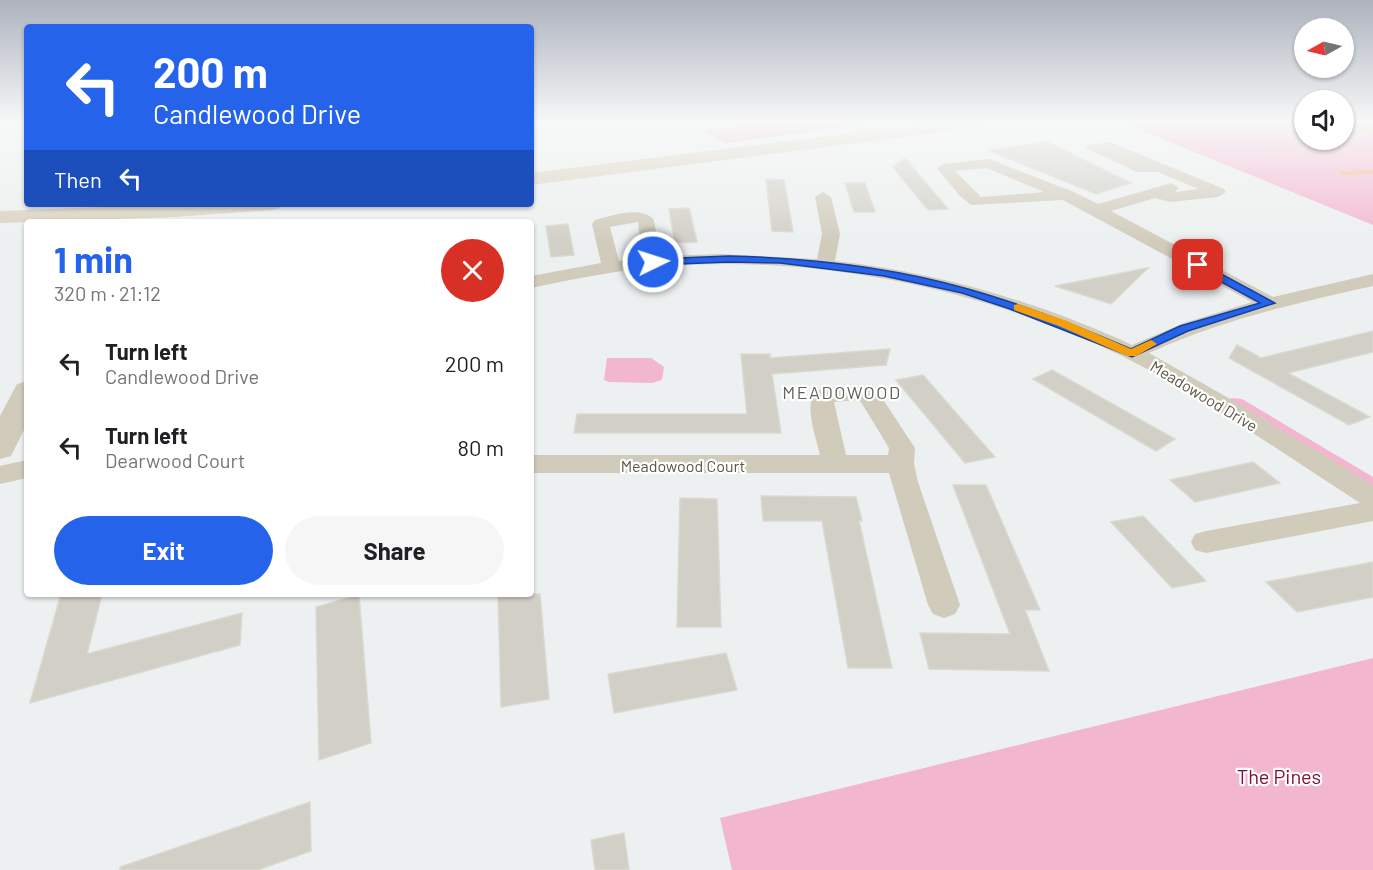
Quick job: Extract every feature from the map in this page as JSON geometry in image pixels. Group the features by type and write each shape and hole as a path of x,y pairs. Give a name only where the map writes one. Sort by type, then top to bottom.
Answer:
{"main road":[{"path":"534,179 660,163"},
{"path":"2,217 52,207"},
{"path":"160,207 175,211"},
{"path":"2,217 229,207"},
{"path":"162,219 200,209"},
{"path":"2,217 24,220"}],"street":[{"path":"1068,195 978,202 944,168 989,163 1068,195 1269,303"},
{"path":"1156,193 1170,197 1218,192 1159,167"},
{"path":"1097,210 1192,182"},
{"path":"823,197 831,234 825,264"},
{"path":"611,267 601,224 640,217 646,220 649,250 653,262"},
{"name":"Meadowood Drive","path":"534,281 611,267 653,262 745,258 825,264 884,273 964,291 1063,324 1132,353 1373,498"},
{"path":"1132,353 1184,328 1269,303 1373,280"},
{"path":"1347,286 1373,298"},
{"path":"835,465 822,405 823,395 861,393 870,397 902,448 901,464 904,482 944,605"},
{"path":"0,449 24,397"},
{"name":"Meadowood Court","path":"534,464 901,464"},
{"path":"0,475 24,470"},
{"path":"1206,542 1373,511"}],"green space":[{"path":"1220,163 1373,163 1373,225"},
{"path":"607,358 651,358 664,367 662,380 652,383 604,380"},
{"path":"1231,398 1242,399 1373,477 1373,489 1229,401"},
{"name":"The Pines","path":"1373,658 1373,870 732,870 720,818"}],"building":[{"path":"899,163 909,163 948,209 928,210 893,167"},
{"path":"1018,163 1090,163 1131,183 1096,194"},
{"path":"766,179 784,180 793,232 772,231"},
{"path":"845,183 865,183 875,212 854,212"},
{"path":"689,208 697,242 675,243 669,209"},
{"path":"568,224 574,255 551,257 546,226"},
{"path":"1148,268 1111,304 1055,286"},
{"path":"1373,331 1373,352 1288,373 1370,417 1349,425 1229,358 1237,345 1261,358"},
{"path":"890,349 886,365 772,374 781,433 574,433 577,414 747,414 741,354 770,354 770,358"},
{"path":"1052,370 1175,439 1156,451 1033,379"},
{"path":"923,375 995,457 965,463 896,380"},
{"path":"1253,462 1280,483 1195,502 1170,480"},
{"path":"953,485 986,485 1040,610 1025,610 1049,671 929,669 920,633 1010,634"},
{"path":"761,496 856,497 862,521 859,521 892,668 848,668 822,521 763,521"},
{"path":"680,498 717,499 721,627 677,627"},
{"path":"1143,516 1206,581 1172,588 1111,522"},
{"path":"1373,562 1373,597 1297,612 1266,582"},
{"path":"534,594 540,594 549,699 501,707 498,597 534,597"},
{"path":"60,597 101,597 87,654 242,613 240,645 30,703"},
{"path":"359,597 371,743 319,760 316,607"},
{"path":"726,653 737,690 614,713 608,674"},
{"path":"310,802 311,851 258,870 120,870 120,867"},
{"path":"624,833 629,870 595,870 591,840"}],"waterway":[{"path":"1341,173 1373,172"}],"slow traffic":[{"path":"1018,308 1099,338 1132,353 1151,344"}],"district":[{"name":"MEADOWOOD","path":"842,393"}],"route":[{"path":"653,262 745,258 810,262 884,273 964,291 1014,306 1132,353 1184,328 1269,303 1198,265"}]}
